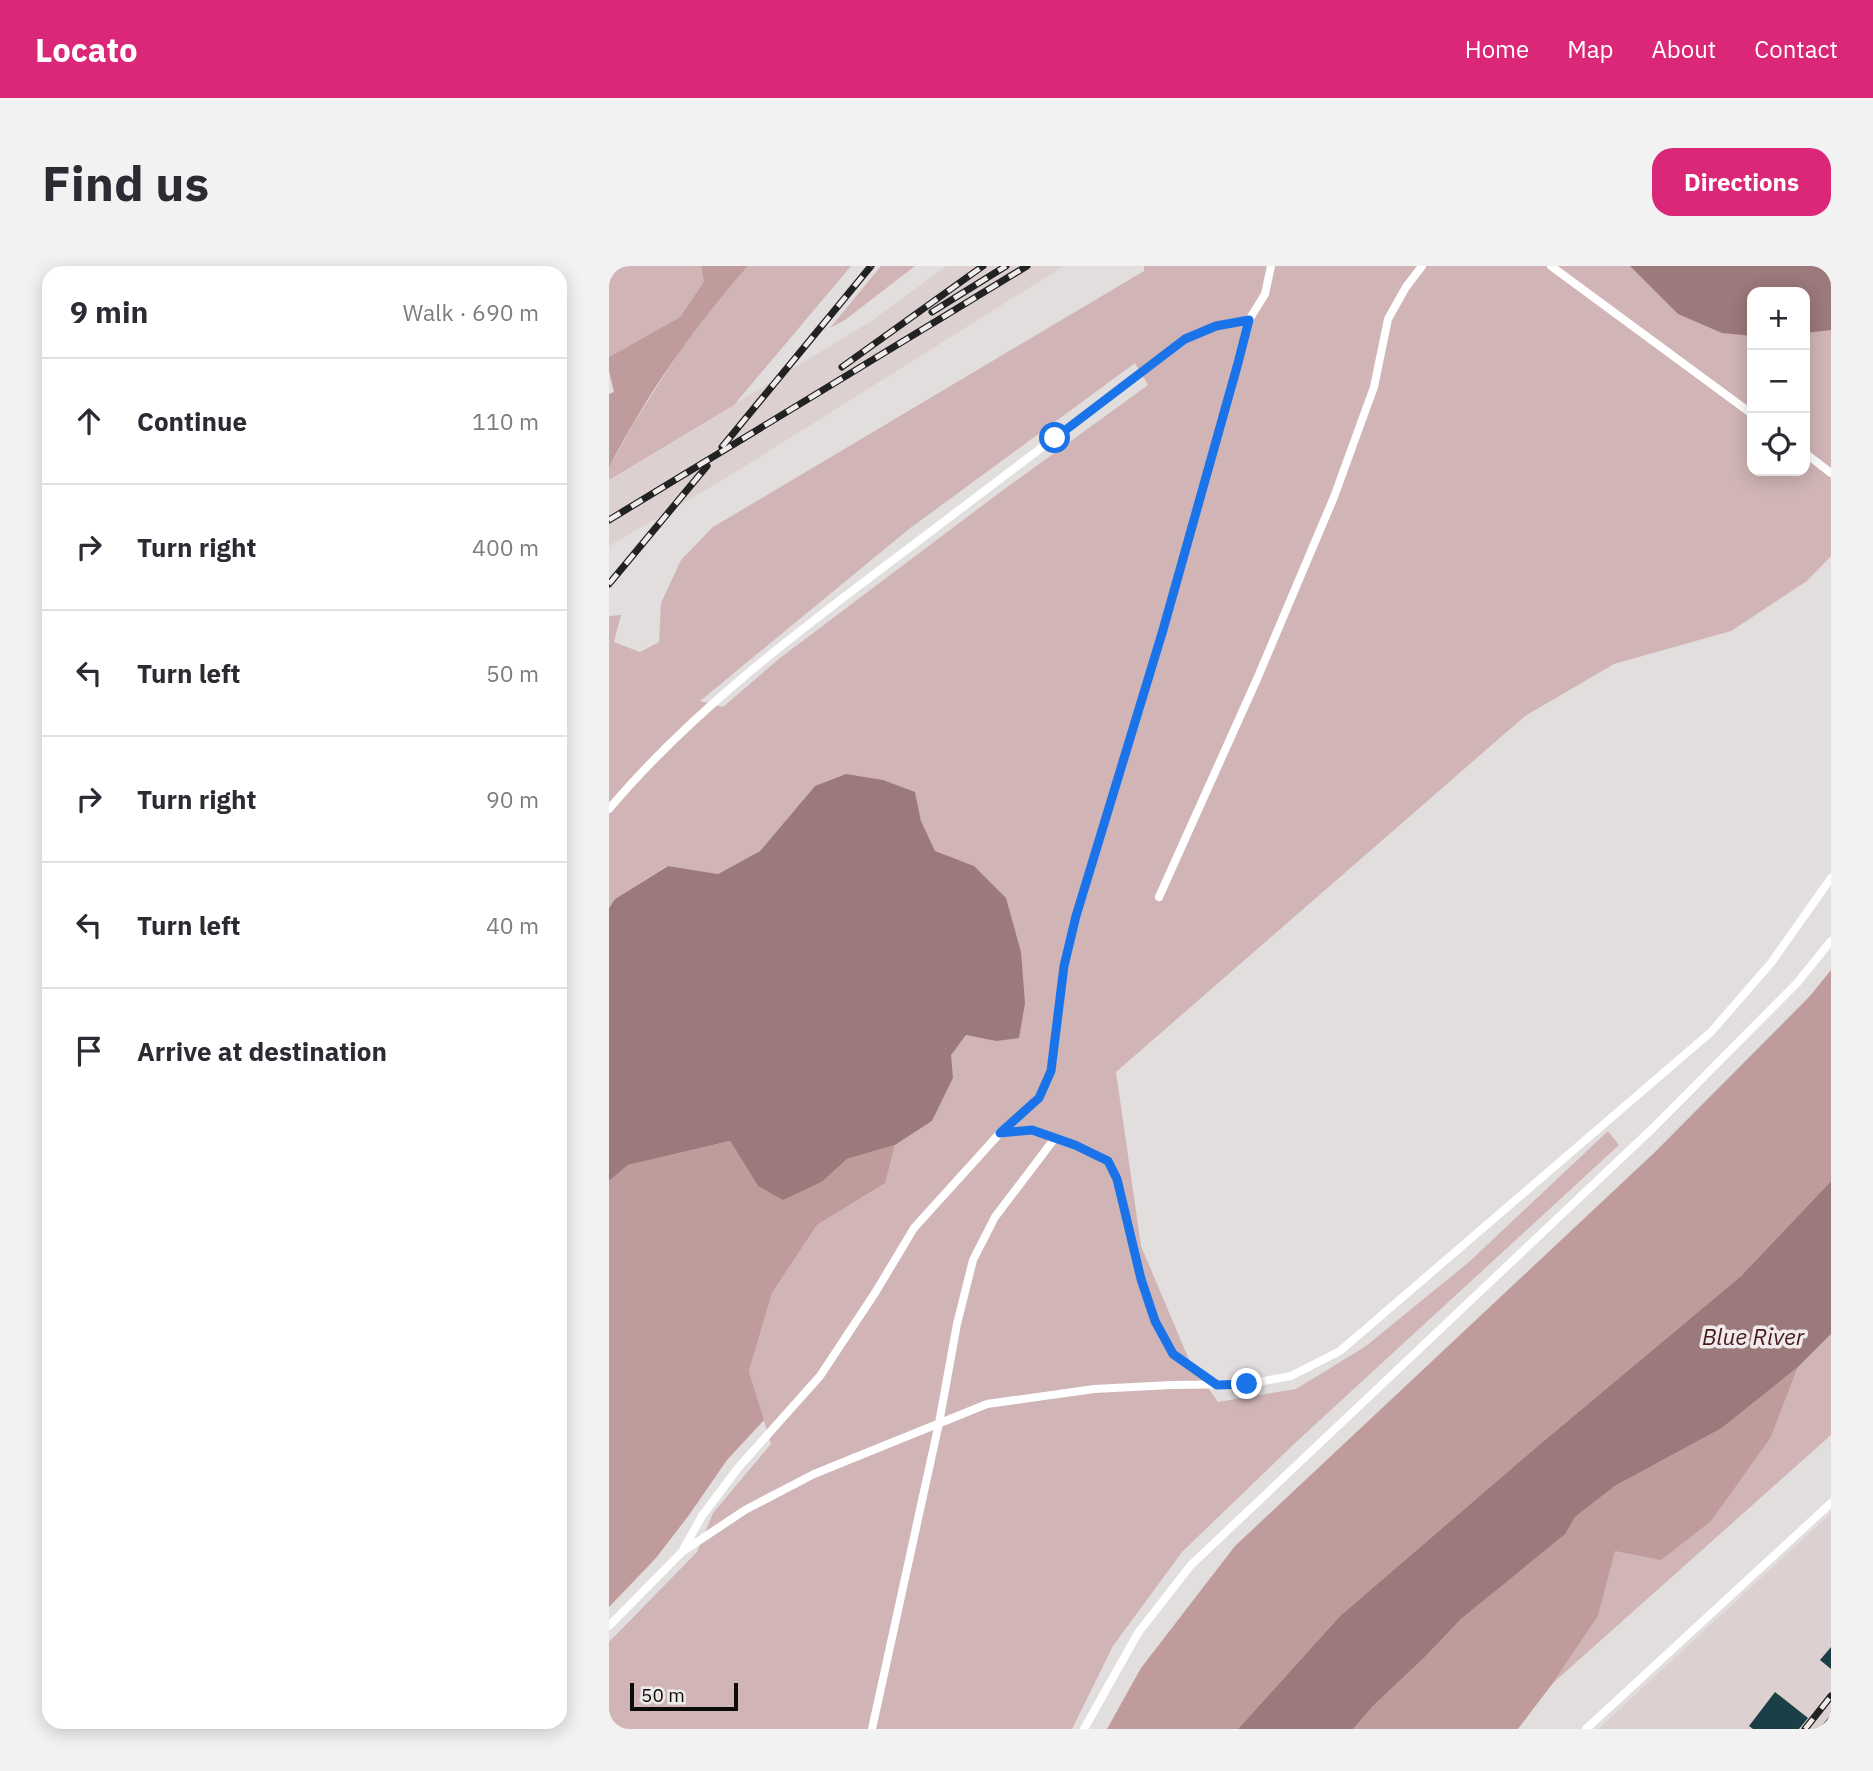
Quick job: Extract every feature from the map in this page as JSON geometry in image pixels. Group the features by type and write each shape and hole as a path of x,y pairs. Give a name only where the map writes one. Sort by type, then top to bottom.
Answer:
{"lane":[{"path":"682,1552 702,1516 738,1468 820,1376 914,1228 1000,1133 1039,1098 1051,1071 1064,966 1076,916 1167,617 1249,320 1265,294 1271,266"},
{"path":"1159,897 1257,679 1334,496 1374,387 1388,319 1406,286 1422,266"},
{"path":"1551,266 1751,413"},
{"path":"609,809 637,776 695,718 835,603 1185,339 1216,326 1249,320"},
{"path":"1810,457 1831,473"},
{"path":"609,1626 682,1552 745,1510 814,1474 987,1404 1094,1389 1247,1384 1291,1376 1341,1350 1711,1032 1771,963 1831,878"},
{"path":"1084,1729 1138,1633 1191,1565 1653,1128 1797,983 1831,941"},
{"path":"1000,1133 1032,1130 1075,1145 1108,1161 1117,1179 1141,1279 1155,1321 1173,1354 1217,1385"},
{"path":"872,1729 940,1423 957,1324 973,1261 995,1217 1055,1138"},
{"path":"1586,1729 1831,1503"}],"shaded area":[{"path":"609,266 701,266 705,282 680,317 609,357"},
{"path":"701,266 748,266 672,362 609,468 609,394 614,392 609,357 680,317 704,282"},
{"path":"748,266 851,266 734,405 609,480 609,468 633,424 679,352"},
{"path":"881,266 915,266 845,320 830,328"},
{"path":"946,266 1064,266 731,475 609,546 609,480 873,320"},
{"path":"1144,266 1831,266 1831,556 1807,581 1731,631 1614,664 1525,716 1116,1072 1141,1246 1190,1362 1218,1402 1296,1389 1366,1346 1469,1262 1608,1131 1619,1145 1294,1444 1182,1552 1113,1646 1072,1729 609,1729 609,1642 697,1552 713,1513 771,1444 749,1371 772,1293 817,1225 884,1183 895,1145 932,1121 953,1078 950,1055 966,1035 996,1041 974,866 935,852 921,821 915,793 815,786 760,851 718,874 667,866 615,899 609,908 609,616 621,615 614,642 640,652 659,642 661,603 681,560 713,527 1144,271","holes":["1135,363 1148,385 780,658 723,707 700,701 909,529"]},
{"path":"1831,970 1831,1181 1741,1276 1340,1616 1238,1729 1107,1729 1141,1668 1235,1546 1654,1153 1810,996"},
{"path":"730,1141 758,1186 823,1181 847,1159 895,1145 885,1183 817,1225 772,1293 749,1371 764,1420 727,1460 656,1558 609,1607 609,1181 628,1165"},
{"path":"1831,1334 1831,1435 1553,1683 1598,1616 1615,1550 1771,1437 1798,1367"},
{"path":"1798,1367 1771,1437 1711,1521 1661,1560 1615,1551 1598,1616 1518,1729 1353,1729 1461,1619 1564,1534 1575,1517 1615,1486 1722,1428"},
{"path":"1831,1513 1831,1729 1598,1729"}],"water":[{"path":"1630,266 1831,266 1831,330 1810,332 1810,287 1747,287 1747,336 1722,333 1678,314"},
{"path":"846,774 883,780 915,792 921,821 935,851 974,866 1006,898 1021,952 1025,1003 1019,1038 996,1041 966,1035 951,1055 953,1078 932,1121 895,1145 847,1159 823,1181 783,1200 758,1186 730,1141 628,1165 609,1181 609,908 615,899 668,866 718,874 760,851 815,786"},
{"name":"Blue River","path":"1831,1181 1831,1334 1798,1367 1722,1428 1615,1486 1575,1517 1565,1534 1461,1619 1353,1729 1238,1729 1340,1616 1741,1276"}],"building":[{"path":"1831,1647 1831,1669 1820,1660"},
{"path":"1775,1692 1808,1718 1799,1729 1753,1729 1749,1726"}],"railway":[{"path":"722,447 871,266"},
{"path":"842,367 983,266"},
{"path":"932,312 1006,266"},
{"path":"609,520 1027,266"},
{"path":"609,584 707,466"},
{"path":"1805,1729 1831,1696"},
{"path":"1824,1729 1831,1720"}],"route":[{"path":"1055,438 1185,339 1216,326 1249,320 1163,630 1076,916 1064,966 1051,1071 1039,1098 1000,1133 1032,1130 1075,1145 1108,1161 1117,1179 1141,1279 1155,1321 1173,1354 1217,1385 1247,1384"}]}
